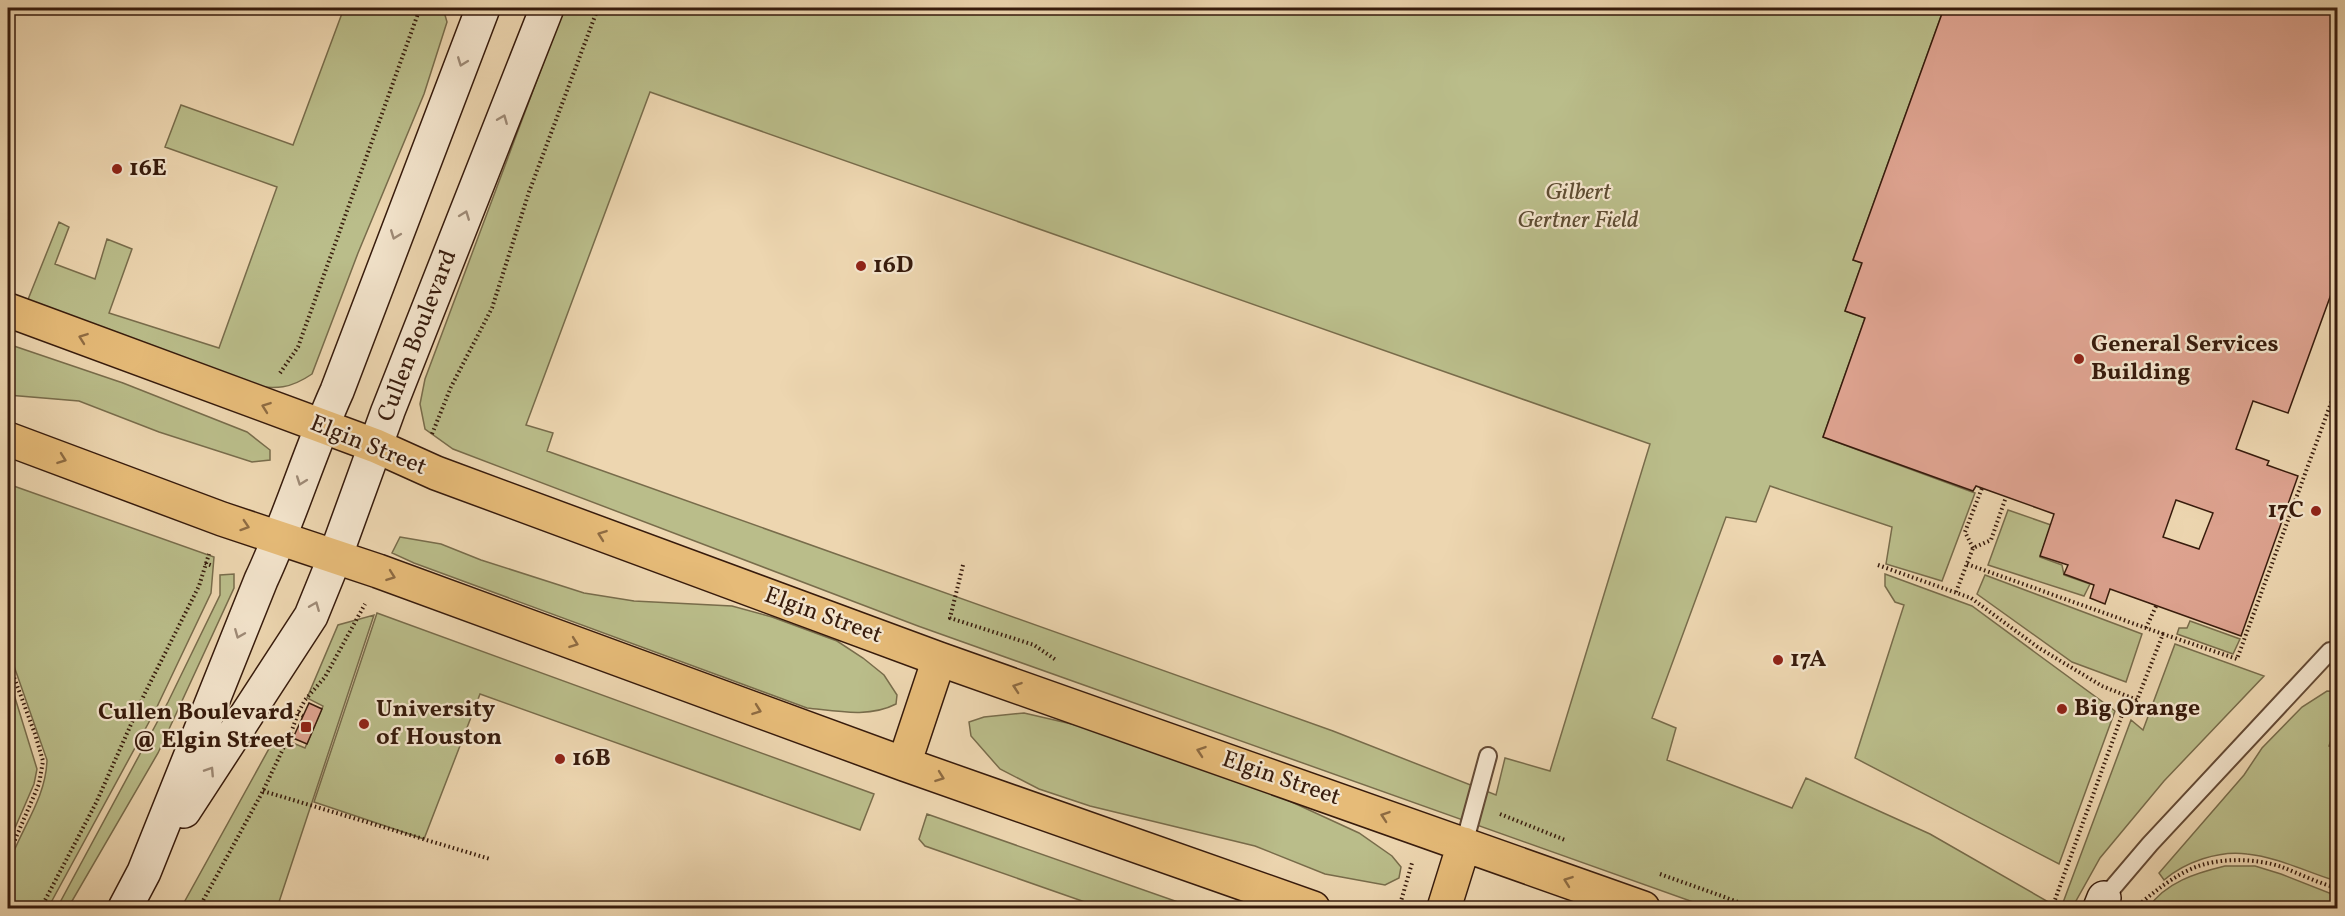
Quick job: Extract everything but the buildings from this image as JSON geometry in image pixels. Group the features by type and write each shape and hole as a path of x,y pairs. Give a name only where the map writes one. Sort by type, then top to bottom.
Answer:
{"main road":[{"name":"Elgin Street","path":"8,310 376,446 427,469 939,659 1643,909"},
{"path":"8,439 222,519 335,557 904,764 1313,909"},
{"path":"904,764 939,659"},
{"path":"1444,909 1464,844"}],"street":[{"name":"Cullen Boulevard","path":"126,909 144,872 280,538 483,8"},
{"name":"Cullen Boulevard","path":"144,872 311,616 547,8"}],"lane":[{"path":"2102,903 2150,844 2330,651 2337,653"},
{"path":"1464,844 1488,756"}],"path":[{"path":"280,372 297,347 420,8"},
{"path":"434,429 451,387 492,308 529,192 598,8"},
{"path":"1967,564 2237,659 2337,384"},
{"path":"1973,548 1965,532 1982,488"},
{"path":"1956,592 1973,548 1990,540 2006,497"},
{"path":"41,909 96,803 145,693 199,586 209,554"},
{"path":"205,563 213,566"},
{"path":"950,618 963,565"},
{"path":"1878,565 1971,598 2039,648 2102,686 2137,700"},
{"path":"199,909 263,790 292,730 297,713 325,677 365,604"},
{"path":"2146,628 2157,604"},
{"path":"351,606 362,611"},
{"path":"2052,909 2122,716 2137,700 2163,634"},
{"path":"8,661 43,761 39,784 8,856"},
{"path":"297,713 303,716"},
{"path":"263,790 490,859"},
{"path":"2142,902 2169,880 2193,867 2225,861 2253,860 2271,864 2337,888"}],"green space":[{"path":"344,8 443,8 447,22 424,94 358,253 312,374 297,383 283,387 251,386 25,307 59,222 69,227 55,264 95,279 107,239 132,249 109,313 219,348 277,187 165,147 181,105 293,145"},
{"name":"Gilbert Gertner Field","path":"564,8 1944,8 1853,260 1862,263 1845,311 1865,318 1823,437 1975,493 1942,581 1886,564 1892,527 1770,486 1756,522 1726,517 1652,718 1676,728 1667,760 1792,808 1806,778 1930,834 2059,908 1710,908 918,626 453,449 425,429 420,404 425,379","holes":["650,92 1650,444 1550,771 1505,758 1496,795 1333,731 547,451 553,433 526,425"]},
{"path":"8,344 123,383 247,432 270,450 270,460 252,462 159,432 79,401 8,395"},
{"path":"8,484 214,557 211,593 155,711 48,908 8,908 7,898 8,866 42,788 47,760 8,649"},
{"path":"2008,510 2051,525 2040,557 2062,565 2064,575 2090,584 2084,596 1988,565"},
{"path":"400,537 441,544 481,560 584,593 634,601 732,606 772,617 837,641 863,658 884,675 897,695 896,704 864,712 807,708 414,563 392,553"},
{"path":"234,574 234,588 158,753 68,908 57,908 168,702 220,595 220,575"},
{"path":"1885,574 1972,606 2115,711 2059,864 1855,758 1904,605 1895,602 1885,586"},
{"path":"1985,575 2142,634 2126,682 2072,662 1977,594"},
{"path":"377,613 874,794 860,830 480,694 424,839 314,802"},
{"path":"374,615 277,908 181,908 276,736 305,748 323,706 307,698 338,625"},
{"path":"2190,621 2240,639 2233,654 2177,634 2179,628 2187,628"},
{"path":"2175,644 2264,676 2164,781 2100,858 2072,908 2061,908 2131,720 2143,730"},
{"path":"8,675 37,769 34,784 8,844"},
{"path":"2327,691 2338,692 2337,723 2329,746 2338,749 2338,863 2333,880 2269,858 2236,853 2214,856 2192,863 2164,880 2159,873 2244,775 2262,748 2302,707"},
{"path":"1024,713 1076,725 1283,798 1359,833 1392,856 1401,867 1399,878 1385,885 1325,874 1255,846 1090,806 1039,789 1000,769 971,736 969,722 984,717"},
{"path":"927,814 1195,908 1102,908 925,846 919,839"},
{"path":"2225,866 2255,866 2281,874 2337,896 2337,908 2148,908 2164,891 2182,880"}],"place":[{"name":"16E","path":"117,169"},
{"name":"16D","path":"861,266"},
{"name":"General Services Building","path":"2079,359"},
{"name":"17C","path":"2316,511"},
{"name":"17A","path":"1778,660"},
{"name":"Big Orange","path":"2062,709"},
{"name":"University of Houston","path":"364,724"},
{"name":"Cullen Boulevard @ Elgin Street","path":"306,727"},
{"name":"16B","path":"560,759"}]}
